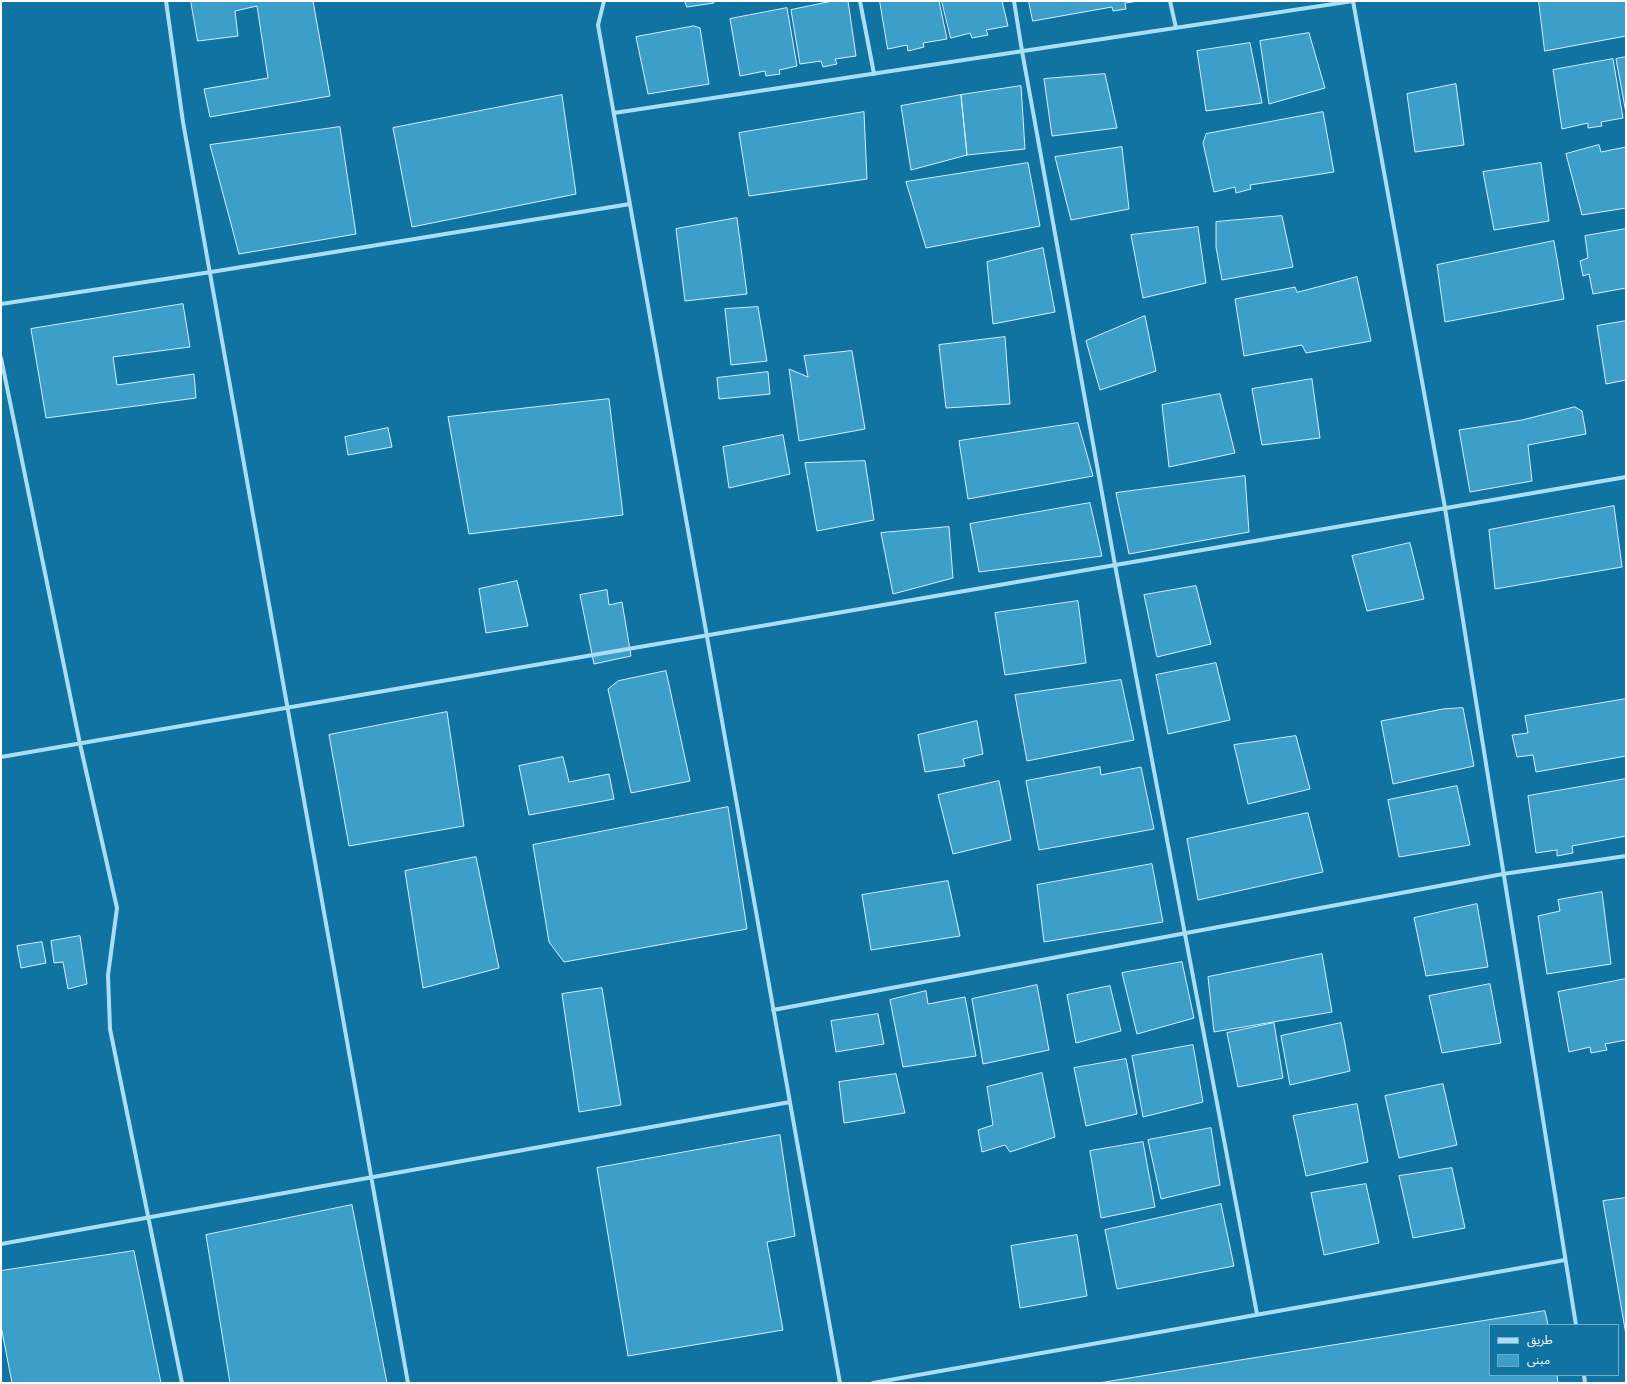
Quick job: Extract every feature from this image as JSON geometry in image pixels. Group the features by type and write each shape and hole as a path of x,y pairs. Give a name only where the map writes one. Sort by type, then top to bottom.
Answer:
{"street":[{"path":"166,1 183,122 211,272 408,1383"},
{"path":"604,1 598,25 840,1383"},
{"path":"860,1 874,74"},
{"path":"1014,1 1115,565 1257,1314"},
{"path":"1170,1 1176,28"},
{"path":"614,114 1176,28 1329,3 1353,1 1445,508 1576,1324"},
{"path":"1,304 211,272 630,204"},
{"path":"1,358 80,744 117,908 108,975 110,1029 182,1383"},
{"path":"1,758 1626,477"},
{"path":"773,1010 1503,874 1626,856"},
{"path":"1,1244 790,1102"},
{"path":"873,1383 1565,1260"}],"building":[{"path":"191,1 313,1 330,96 210,117 204,89 268,78 257,6 235,11 238,36 198,41"},
{"path":"685,1 714,1 714,3 687,7"},
{"path":"833,1 848,1 856,56 835,59 837,64 823,67 821,61 800,64 791,10"},
{"path":"880,1 939,1 947,39 923,43 924,47 908,51 907,45 888,49"},
{"path":"942,1 1002,1 1008,26 986,30 988,35 972,38 970,33 951,38"},
{"path":"1029,1 1140,1 1125,3 1126,9 1113,11 1112,7 1033,21"},
{"path":"1539,1 1626,1 1626,36 1545,51"},
{"path":"787,8 797,66 779,70 780,74 766,76 765,71 740,76 730,19"},
{"path":"694,26 700,28 709,84 648,94 636,37"},
{"path":"1309,33 1325,88 1269,104 1260,41"},
{"path":"1250,43 1262,103 1206,111 1197,51"},
{"path":"1626,57 1626,113 1616,59"},
{"path":"1613,59 1623,118 1601,122 1602,126 1588,128 1588,123 1562,129 1553,70"},
{"path":"1105,74 1117,128 1052,136 1044,79"},
{"path":"1456,84 1464,145 1415,152 1407,94"},
{"path":"1021,86 1025,149 967,155 961,95"},
{"path":"562,95 576,194 412,227 393,128"},
{"path":"961,95 967,155 911,170 901,106"},
{"path":"864,112 867,179 749,196 739,133"},
{"path":"1323,112 1334,172 1250,185 1251,189 1236,193 1235,187 1214,192 1203,143 1206,134"},
{"path":"340,127 356,234 239,254 210,145"},
{"path":"1599,145 1601,152 1626,147 1626,208 1582,215 1566,154"},
{"path":"1122,147 1129,209 1071,220 1055,157"},
{"path":"1028,163 1040,226 926,248 906,182"},
{"path":"1541,163 1549,221 1494,230 1483,172"},
{"path":"1282,216 1293,267 1222,280 1216,247 1216,222"},
{"path":"737,218 747,294 685,301 676,229"},
{"path":"1198,227 1206,283 1143,298 1131,235"},
{"path":"1626,229 1626,288 1593,294 1589,274 1583,276 1580,261 1588,258 1585,236"},
{"path":"1554,241 1564,299 1445,322 1437,265"},
{"path":"1043,248 1055,312 993,324 987,262"},
{"path":"1357,277 1371,341 1306,353 1302,345 1244,356 1235,299 1295,287 1297,292"},
{"path":"183,304 190,347 113,357 117,385 194,374 196,398 46,418 31,329"},
{"path":"758,307 767,361 731,365 725,309"},
{"path":"1145,316 1156,371 1100,390 1086,341"},
{"path":"1626,321 1626,380 1606,384 1597,326"},
{"path":"1005,337 1010,404 946,408 939,345"},
{"path":"852,351 865,429 799,441 789,369 808,377 804,356"},
{"path":"768,372 770,394 719,399 717,378"},
{"path":"1312,379 1320,438 1262,445 1252,389"},
{"path":"1220,394 1235,453 1169,467 1162,405"},
{"path":"609,399 623,515 469,534 448,417"},
{"path":"1575,407 1582,411 1586,434 1528,445 1532,481 1470,492 1459,430 1522,420"},
{"path":"1078,423 1093,476 968,499 959,441"},
{"path":"388,428 392,447 348,455 345,437"},
{"path":"783,435 790,474 729,488 723,447"},
{"path":"865,461 874,520 817,531 805,463"},
{"path":"1245,476 1249,532 1129,554 1116,493"},
{"path":"1090,503 1102,556 979,572 970,524"},
{"path":"1614,506 1622,567 1495,589 1489,530"},
{"path":"949,527 953,578 893,594 881,533"},
{"path":"1410,543 1424,599 1367,611 1352,556"},
{"path":"517,581 528,626 486,633 479,589"},
{"path":"1196,586 1211,644 1157,657 1144,595"},
{"path":"607,590 609,605 622,602 631,656 594,664 580,595"},
{"path":"1078,601 1086,663 1005,675 995,613"},
{"path":"1216,663 1230,720 1168,734 1156,675"},
{"path":"666,671 690,781 631,793 608,689 618,681"},
{"path":"1121,680 1134,740 1027,761 1015,695"},
{"path":"1626,699 1626,756 1536,772 1533,755 1517,757 1512,735 1528,733 1525,716"},
{"path":"1463,708 1474,766 1393,784 1381,721 1443,709"},
{"path":"447,712 464,826 349,846 329,735"},
{"path":"977,721 983,754 963,759 965,766 925,772 918,735"},
{"path":"1296,736 1310,789 1248,804 1234,745"},
{"path":"563,757 569,782 609,774 614,799 529,815 519,766"},
{"path":"1100,767 1101,775 1141,767 1154,829 1039,850 1026,781"},
{"path":"1626,779 1626,836 1572,846 1573,853 1557,856 1557,850 1536,853 1528,796"},
{"path":"999,781 1011,840 953,854 938,795"},
{"path":"1457,786 1470,845 1399,857 1388,800"},
{"path":"728,807 747,929 564,962 549,942 533,845"},
{"path":"1308,813 1323,872 1198,900 1187,839"},
{"path":"476,857 499,968 423,988 405,871"},
{"path":"1152,864 1163,922 1044,942 1037,885"},
{"path":"948,881 960,936 871,950 862,895"},
{"path":"1602,892 1611,964 1547,974 1538,916 1560,911 1558,900"},
{"path":"1477,904 1488,967 1426,976 1414,918"},
{"path":"80,936 87,984 68,989 63,962 54,963 51,941"},
{"path":"42,942 46,963 21,968 17,946"},
{"path":"1322,954 1332,1012 1214,1032 1208,977"},
{"path":"1182,962 1194,1018 1137,1034 1122,973"},
{"path":"1626,979 1626,1040 1605,1044 1607,1050 1591,1053 1590,1047 1569,1052 1558,992"},
{"path":"1490,984 1501,1043 1442,1053 1429,996"},
{"path":"1037,985 1049,1050 983,1064 972,999"},
{"path":"1110,986 1121,1031 1076,1043 1067,995"},
{"path":"602,988 621,1105 579,1112 562,994"},
{"path":"926,991 928,1004 965,997 976,1056 903,1067 890,1000"},
{"path":"878,1014 884,1044 836,1052 831,1021"},
{"path":"1274,1023 1283,1078 1238,1087 1227,1033"},
{"path":"1341,1023 1350,1071 1290,1085 1281,1036"},
{"path":"1193,1045 1203,1102 1143,1117 1132,1056"},
{"path":"1126,1059 1137,1114 1086,1126 1074,1068"},
{"path":"1042,1073 1055,1137 1010,1152 1005,1145 982,1152 978,1130 993,1125 987,1087"},
{"path":"896,1074 905,1113 844,1123 839,1082"},
{"path":"1443,1084 1457,1145 1399,1158 1385,1096"},
{"path":"1357,1104 1368,1162 1306,1176 1293,1116"},
{"path":"1211,1128 1220,1185 1161,1199 1148,1140"},
{"path":"780,1135 795,1236 767,1242 783,1330 628,1356 597,1168"},
{"path":"1143,1142 1155,1207 1101,1218 1090,1151"},
{"path":"1452,1168 1465,1228 1413,1238 1399,1176"},
{"path":"1366,1184 1379,1243 1324,1255 1311,1193"},
{"path":"1626,1198 1626,1335 1603,1201"},
{"path":"1221,1204 1234,1266 1117,1289 1105,1230"},
{"path":"352,1205 387,1383 230,1383 206,1235"},
{"path":"1077,1235 1087,1296 1020,1308 1011,1246"},
{"path":"134,1251 161,1383 12,1383 1,1326 1,1271"},
{"path":"1545,1311 1548,1324 1489,1324 1489,1376 1557,1376 1558,1383 1099,1383"}]}
